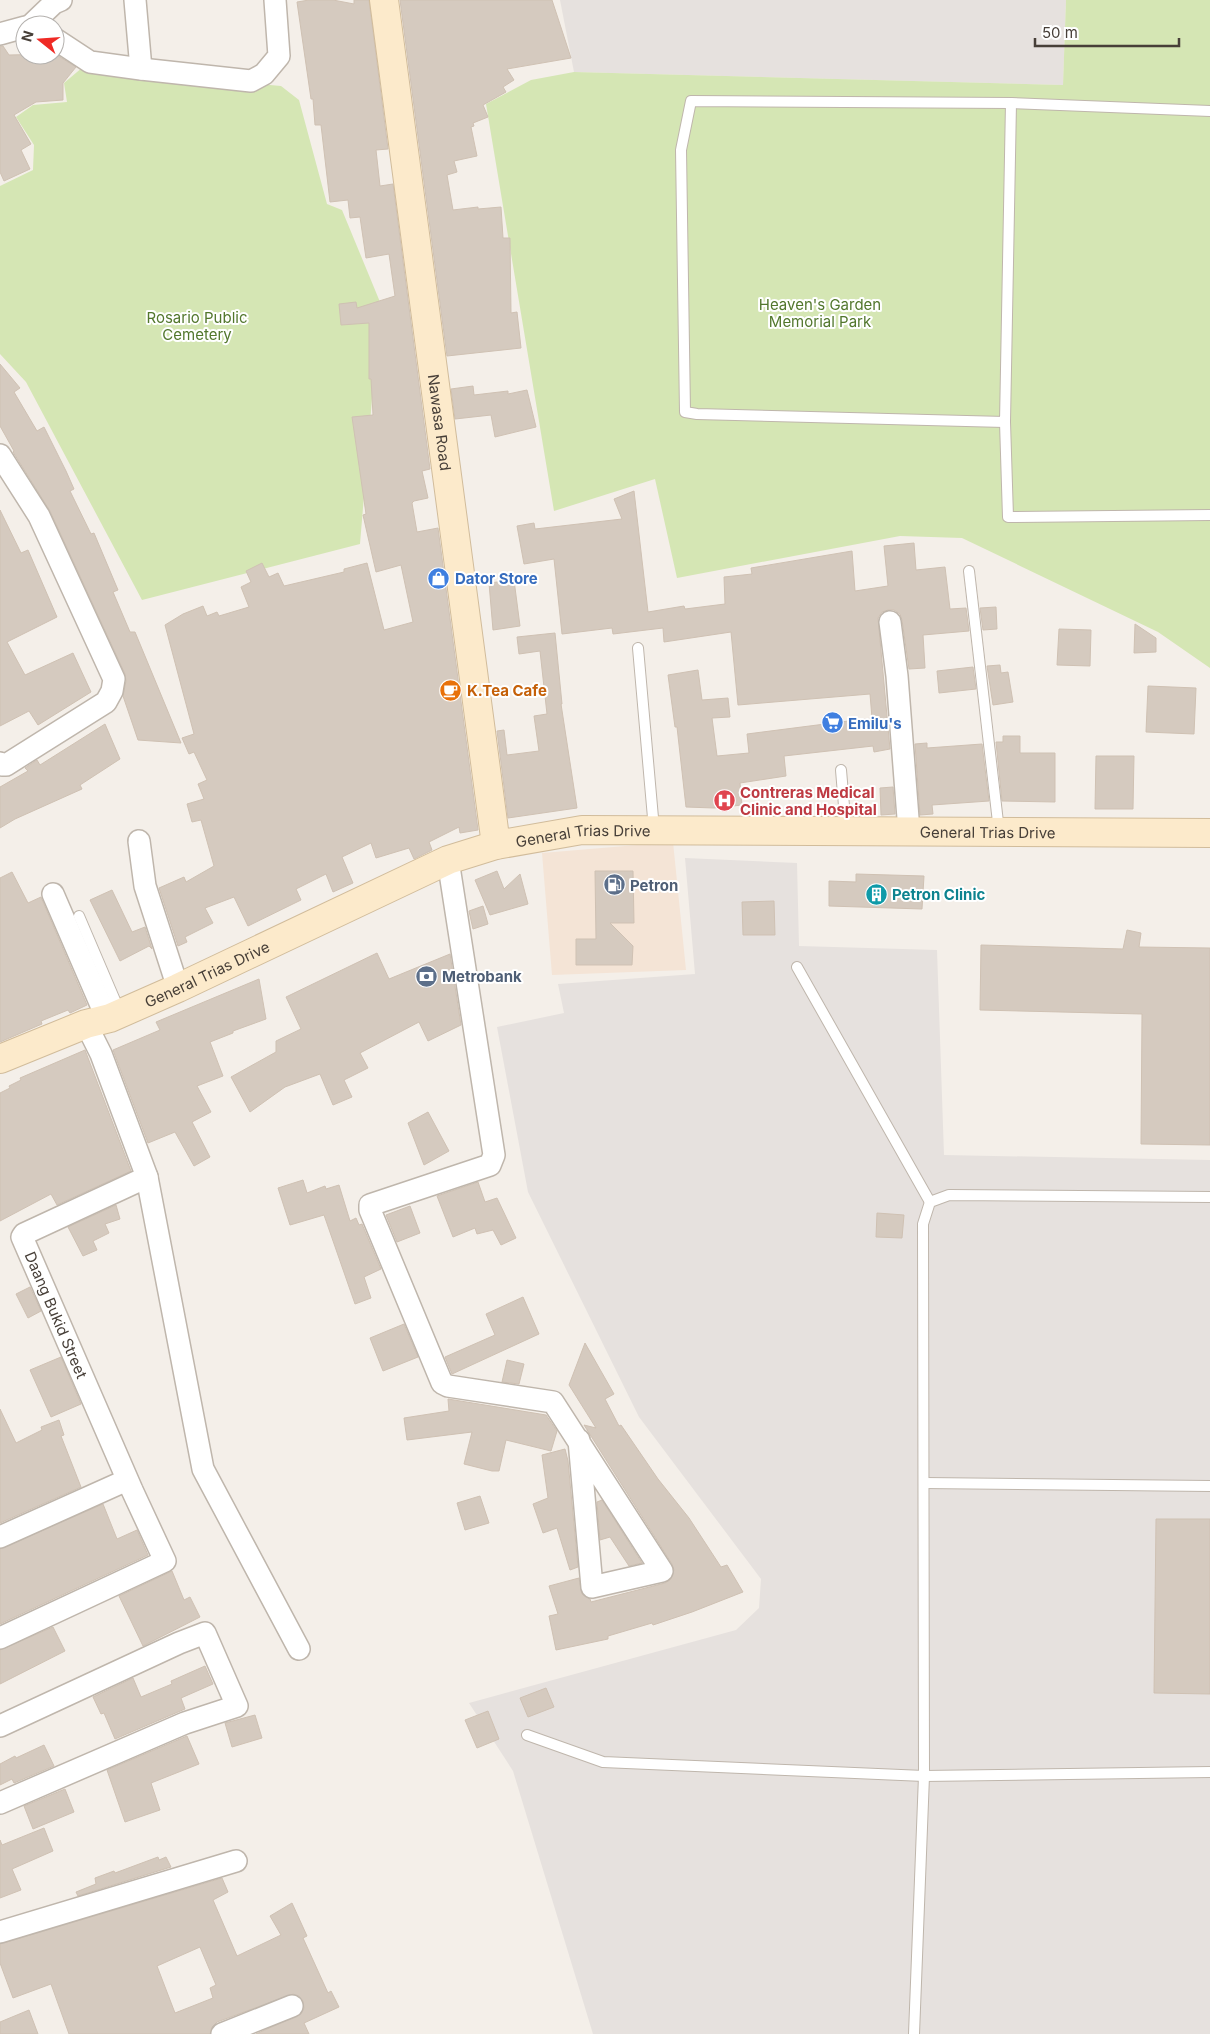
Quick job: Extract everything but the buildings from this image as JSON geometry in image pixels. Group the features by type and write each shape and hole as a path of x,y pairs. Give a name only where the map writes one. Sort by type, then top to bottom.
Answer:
{"main road":[{"name":"Nawasa Road","path":"384,0 496,845"},
{"name":"General Trias Drive","path":"0,1059 178,988 448,860 496,845 582,830 1210,833"}],"street":[{"path":"41,15 54,3 61,0"},
{"path":"136,0 141,69"},
{"path":"65,45 90,62 251,81 264,74 279,56 275,0"},
{"path":"0,34 15,30"},
{"path":"0,455 39,516 114,679 112,691 106,702 6,765 2,765 0,762"},
{"path":"890,622 897,676 909,831"},
{"path":"139,841 145,886 178,988"},
{"path":"448,860 494,1155 493,1161 490,1165 370,1205 369,1208 442,1383 448,1386 554,1402 579,1440 662,1571 592,1587 579,1440"},
{"path":"53,894 106,1018 101,1054 147,1177 203,1469 299,1649"},
{"name":"Daang Bukid Street","path":"0,1638 165,1561 127,1480 22,1237 24,1234 147,1177"},
{"path":"0,1537 127,1480"},
{"path":"0,1726 179,1643 205,1633 237,1706 185,1723 0,1804"},
{"path":"0,1932 236,1861"},
{"path":"222,2034 292,2006"}],"lane":[{"path":"1004,422 697,414 684,412 681,150 691,101 1011,103 1210,111"},
{"path":"1011,103 1004,422 1008,517 1210,515"},
{"path":"969,571 999,832"},
{"path":"638,648 655,830"},
{"path":"841,770 846,831"},
{"path":"79,916 106,1018"},
{"path":"797,967 930,1202 923,1224 924,1776 914,2034"},
{"path":"930,1202 949,1195 1210,1197"},
{"path":"924,1483 1210,1486"},
{"path":"527,1735 603,1762 924,1776 1210,1772"}],"shaded area":[{"path":"560,0 1066,0 1063,85 574,72"},
{"path":"673,842 686,970 552,975 542,853"},
{"path":"685,858 797,863 799,946 937,950 944,1155 1210,1160 1210,2034 593,2034 513,1771 469,1703 736,1630 759,1608 761,1579 639,1417 528,1192 497,1027 564,1013 558,984 695,974"}],"green space":[{"name":"Heaven's Garden Memorial Park","path":"1066,0 1210,0 1210,668 1158,632 962,538 900,536 677,578 655,479 554,511 486,104 531,80 574,72 1063,85"},
{"name":"Rosario Public Cemetery","path":"83,67 281,86 299,100 327,204 342,210 380,302 360,544 142,600 26,382 0,354 0,186 33,170 34,145 16,117 33,105 67,102 64,83"}],"place":[{"name":"Dator Store","path":"439,578"},
{"name":"K.Tea Cafe","path":"451,690"},
{"name":"Emilu's","path":"832,723"},
{"name":"Contreras Medical Clinic and Hospital","path":"724,801"},
{"name":"Petron","path":"614,885"},
{"name":"Petron Clinic","path":"876,894"},
{"name":"Metrobank","path":"426,976"}]}
